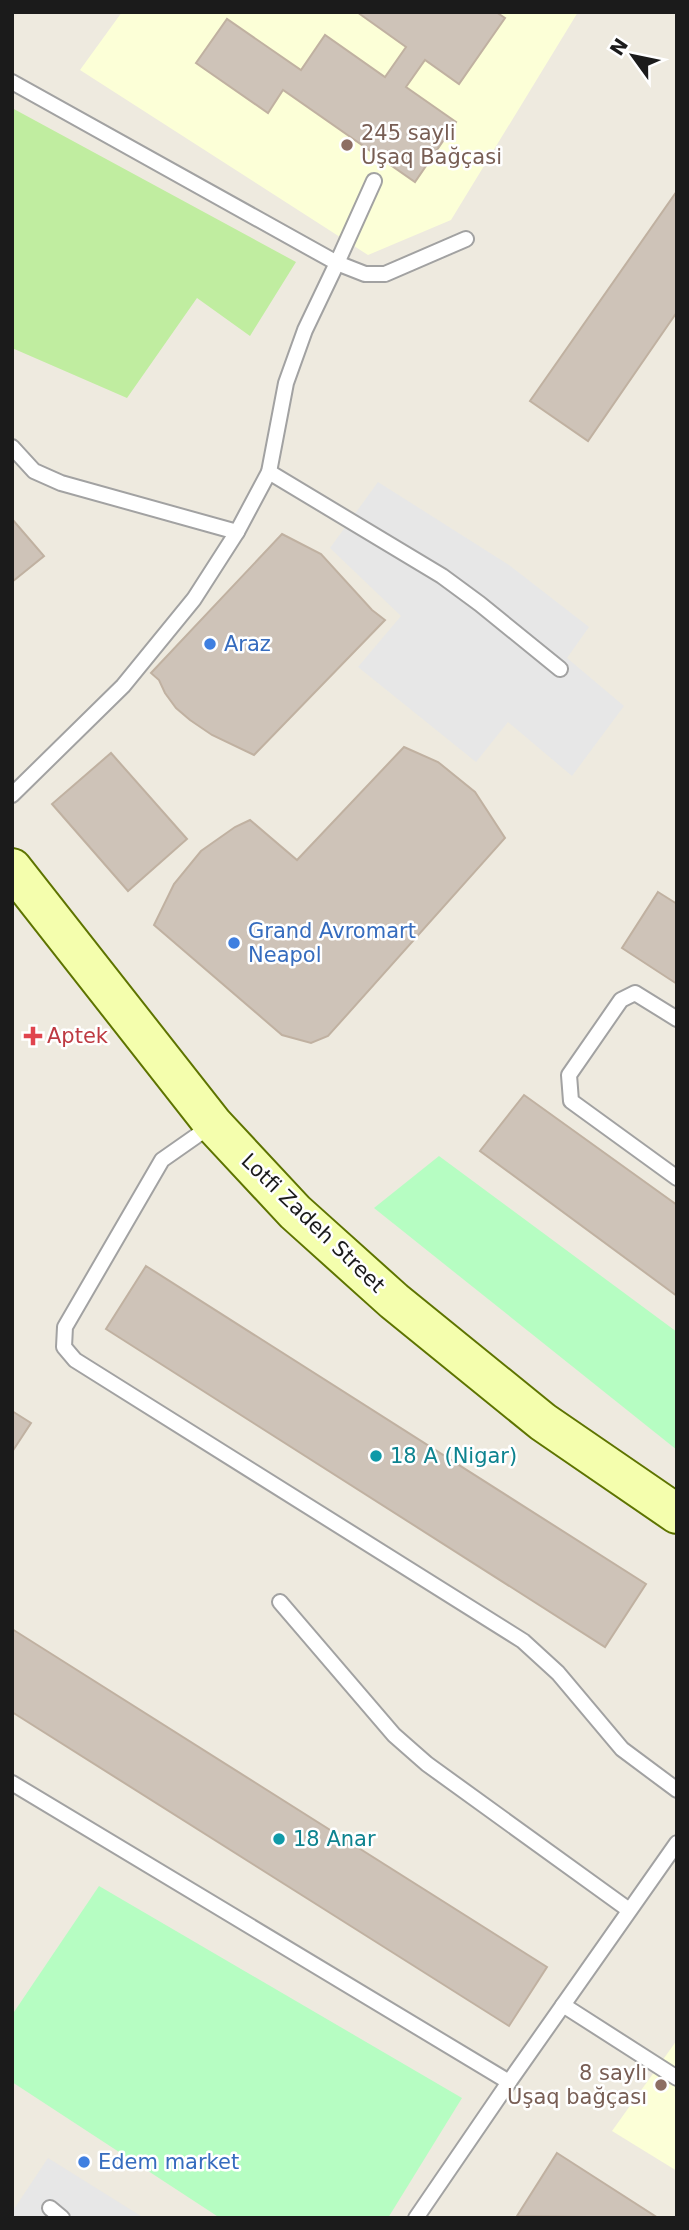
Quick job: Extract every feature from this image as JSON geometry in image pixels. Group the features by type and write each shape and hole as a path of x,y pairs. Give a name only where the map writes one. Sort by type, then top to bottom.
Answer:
{"main road":[{"name":"Lotfi Zadeh Street","path":"12,868 213,1124 295,1212 394,1301 542,1422 677,1514"}],"lane":[{"path":"12,82 337,263 365,274 386,274 466,239"},
{"path":"12,795 123,686 194,599 237,532 269,472 286,383 305,330 374,181"},
{"path":"12,447 34,471 61,483 237,532"},
{"path":"269,472 442,576 560,669"},
{"path":"677,1019 635,993 621,1000 569,1076 570,1101 677,1178"},
{"path":"213,1124 162,1160 65,1327 64,1347 75,1360 523,1642 558,1673 622,1749 677,1790"},
{"path":"280,1602 394,1735 427,1764 629,1910"},
{"path":"12,1783 509,2082"},
{"path":"416,2218 677,1843"},
{"path":"563,2005 677,2078"},
{"path":"50,2208 62,2218"}],"shaded area":[{"name":"245 sayli Uşaq Bağçasi","path":"122,12 578,12 451,220 368,255 80,70"},
{"path":"378,482 509,565 589,627 567,658 624,706 572,776 508,722 476,762 358,667 401,616 330,548"},
{"name":"8 saylı Uşaq bağçası","path":"677,2040 677,2171 612,2131"},
{"path":"48,2158 144,2218 12,2218 12,2212"}],"green space":[{"path":"12,108 296,262 250,336 197,298 127,398 12,348"},
{"path":"439,1156 677,1332 677,1450 374,1208"},
{"path":"99,1886 462,2098 388,2218 220,2218 12,2082 12,2015"}],"building":[{"path":"357,12 496,12 505,18 459,84 425,60 406,87 456,122 415,182 283,90 268,113 196,63 227,19 301,70 325,35 385,77 406,47"},
{"path":"677,191 677,312 588,441 530,401"},
{"path":"12,519 44,556 12,582"},
{"path":"282,534 321,554 372,610 385,620 254,755 212,735 190,720 176,708 159,680 151,673"},
{"path":"404,747 438,762 475,792 505,838 328,1036 311,1043 282,1035 154,925 174,884 201,851 235,827 250,820 297,860"},
{"path":"111,753 187,839 128,891 52,804"},
{"path":"658,892 677,904 677,984 622,948"},
{"path":"524,1095 677,1205 677,1296 480,1151"},
{"name":"18 A (Nigar)","path":"146,1266 646,1584 605,1647 106,1329"},
{"path":"12,1411 31,1423 12,1452"},
{"name":"18 Anar","path":"12,1629 547,1967 509,2026 12,1712"},
{"path":"557,2153 658,2218 517,2216"}],"place":[{"name":"245 sayli Uşaq Bağçasi","path":"347,145"},
{"name":"Araz","path":"210,644"},
{"name":"Grand Avromart Neapol","path":"234,943"},
{"name":"Aptek","path":"33,1036"},
{"name":"18 A (Nigar)","path":"376,1456"},
{"name":"18 Anar","path":"279,1839"},
{"name":"8 saylı Uşaq bağçası","path":"661,2085"},
{"name":"Edem market","path":"84,2162"}]}
